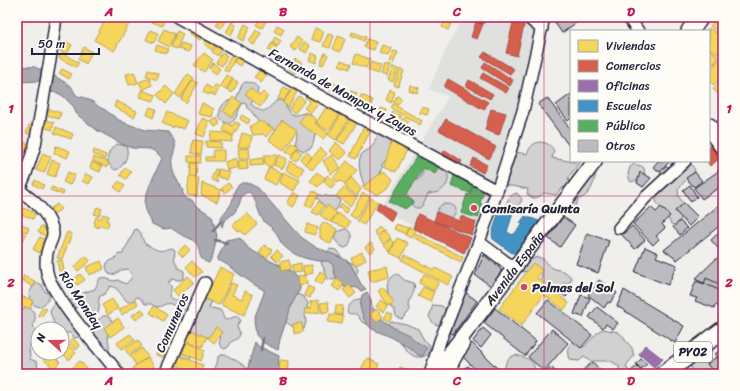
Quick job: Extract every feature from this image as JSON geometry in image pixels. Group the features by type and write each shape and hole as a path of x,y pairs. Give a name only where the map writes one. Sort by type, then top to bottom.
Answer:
{"highway":[{"path":"691,30 700,17"},
{"name":"PY02","path":"664,374 723,330"}],"main road":[{"name":"Avenida España","path":"432,372 514,268 593,162"}],"street":[{"path":"18,192 35,145 56,17"},
{"name":"Fernando de Mompox y Zayas","path":"177,17 325,99 497,191"},
{"path":"527,17 542,29"},
{"path":"432,372 440,341 479,242 523,111 544,17"},
{"path":"628,17 637,30"},
{"path":"620,228 646,197 684,162"},
{"name":"Río Monday","path":"18,192 32,200 45,213 51,224 54,233 48,248 46,262 46,270 49,279 79,325 119,374"},
{"path":"450,373 456,356 498,298 514,268 479,242"},
{"name":"Comuneros","path":"165,374 205,283"}],"shaded area":[{"path":"463,17 539,17 517,107 493,188 469,255 380,209 448,97 429,89 445,51"},
{"path":"17,66 35,67 41,70 40,81 17,82"},
{"path":"51,74 71,86 76,95 93,102 125,123 145,130 168,132 175,144 172,160 173,170 183,194 188,200 192,200 195,205 212,216 217,236 213,255 209,263 202,259 198,246 193,240 171,228 164,229 152,224 145,206 145,201 148,189 162,158 150,149 132,148 98,131 76,113 74,107 63,96 58,93 50,92"},
{"path":"245,82 249,82 258,88 251,104 259,110 265,111 277,100 281,100 285,103 288,110 292,114 296,115 307,113 311,115 313,118 315,134 311,148 304,151 297,148 297,133 287,125 276,130 270,126 261,124 253,113 247,108 246,104 243,103 236,118 232,122 228,124 221,120 219,117 220,109 223,104 236,99 242,85"},
{"path":"380,134 390,138 392,142 387,159 382,164 380,174 366,187 362,181 359,166 360,157 372,147"},
{"path":"539,142 546,143 550,146 554,151 552,158 579,163 568,178 569,183 567,186 561,189 556,195 544,193 533,198 527,194 528,189 506,185 515,152 527,154 529,149"},
{"path":"118,144 126,146 127,156 122,166 116,170 109,164 108,157 111,149"},
{"path":"672,162 690,162 695,170 678,190 679,197 685,206 680,220 676,225 671,224 666,214 658,205 655,196 661,171 665,166 670,167"},
{"path":"634,164 644,168 645,177 640,181 637,180 631,182 628,174 630,167"},
{"path":"436,166 445,170 448,181 443,189 438,192 428,194 420,208 416,208 411,204 409,199 409,188 420,178 426,169"},
{"path":"592,170 596,172 592,188 585,196 578,200 571,210 564,211"},
{"path":"242,183 248,183 258,188 301,237 314,246 350,263 361,284 366,289 361,291 356,288 347,288 342,286 336,278 333,265 328,261 309,259 297,255 286,248 273,229 264,221 254,198 249,192 245,193 241,198 234,213 224,221 222,227 220,219 232,203 236,187"},
{"path":"517,193 522,199 520,203 517,207 511,209 507,207 509,198"},
{"path":"318,195 338,197 340,202 337,209 333,211 326,208 317,198"},
{"path":"443,204 452,205 456,209 455,214 449,221 437,212 439,207"},
{"path":"135,229 141,233 145,244 157,250 172,248 175,250 174,258 178,268 184,271 184,275 183,279 171,279 171,281 168,282 171,287 169,296 174,300 186,299 193,303 182,322 177,307 171,304 158,307 152,304 145,304 140,298 137,297 128,302 116,288 110,286 105,294 100,296 98,313 88,317 85,316 81,303 83,293 95,289 100,278 114,281 118,280 125,284 129,281 132,275 128,269 121,270 112,275 109,274 106,267 107,263 119,254 123,254"},
{"path":"345,229 350,232 351,235 350,243 346,248 337,243 334,238 336,232"},
{"path":"237,238 241,239 249,249 291,272 300,281 300,289 292,304 280,339 278,350 264,343 256,335 254,319 264,290 217,260 226,240"},
{"path":"330,249 336,250 343,259 357,267 358,271 351,281 337,279 330,280 326,277 321,261"},
{"path":"537,257 545,260 553,268 565,272 571,277 571,281 564,283 553,291 542,283 542,272 540,269 533,269 523,272 520,270 523,263"},
{"path":"274,264 279,264 284,280 297,294 304,297 308,303 304,329 297,329 286,322 282,322"},
{"path":"395,274 399,275 404,280 414,283 415,287 409,302 410,310 402,319 395,314 395,310 391,307 387,289 388,281"},
{"path":"39,283 42,285 45,292 49,293 49,298 47,302 39,307 31,302 29,293 35,284"},
{"path":"367,292 371,300 372,307 382,319 427,348 423,356 418,355 412,349 391,337 372,329 368,325 364,319 360,307 362,295"},
{"path":"62,298 69,301 76,300 78,304 75,310 78,312 79,316 78,319 81,335 79,337 75,338 70,333 70,321 54,321 50,310 59,299"},
{"path":"209,299 211,302 209,309 212,308 220,310 225,320 236,316 239,318 241,321 238,323 237,327 240,334 237,339 232,341 225,349 220,346 219,343 221,337 218,335 204,338 196,342 191,347 192,354 189,362 179,363 177,359 186,339 190,336 189,333 193,320 202,303"},
{"path":"358,299 362,299 369,323 367,324 362,322 356,314 350,314 347,312 348,307"},
{"path":"433,305 442,306 445,309 442,324 435,324 429,317"},
{"path":"29,306 35,315 34,321 30,321 29,345 30,361 37,362 38,374 17,374 17,313"},
{"path":"103,316 109,317 113,322 110,333 108,334 108,353 86,332"},
{"path":"391,321 406,324 418,329 424,340 430,346 427,355 417,357 413,356 406,350 388,325"},
{"path":"603,329 618,332 624,337 632,348 634,356 626,366 629,374 619,374 619,366 611,361 591,361 584,357 579,361 570,360 569,349 572,341 575,339 580,346 584,347 599,331"},
{"path":"255,342 258,346 279,356 278,364 280,368 292,374 248,374 247,371"},
{"path":"704,349 715,373 694,374 688,360"},
{"path":"225,354 245,367 247,369 246,372 236,374 213,374 218,357"},
{"path":"516,355 524,357 533,363 535,374 505,374 506,362"}],"building: Viviendas":[{"path":"107,17 133,17 114,51 94,40"},
{"path":"154,17 165,18 162,26 152,22"},
{"path":"220,17 226,19 221,28 216,25"},
{"path":"447,17 454,17 448,30 442,27"},
{"path":"260,18 266,21 262,28 256,25"},
{"path":"714,21 723,28 723,36 710,26"},
{"path":"232,22 236,25 231,35 226,32"},
{"path":"245,24 250,27 243,41 238,38"},
{"path":"277,25 284,29 281,35 274,31"},
{"path":"315,28 324,32 320,42 311,39"},
{"path":"709,28 723,38 723,42 720,46 723,48 723,51 720,55 710,49 710,30 707,30"},
{"path":"164,29 175,34 169,47 158,41"},
{"path":"150,30 158,33 154,43 146,40"},
{"path":"192,30 203,36 200,40 190,34"},
{"path":"256,30 261,33 254,45 249,42"},
{"path":"177,31 183,34 177,49 171,47"},
{"path":"352,32 366,37 364,41 351,35"},
{"path":"328,34 334,36 330,48 323,46"},
{"path":"338,36 345,39 340,52 333,49"},
{"path":"275,37 281,41 278,46 272,43"},
{"path":"297,37 302,41 296,51 290,47"},
{"path":"208,38 216,44 212,50 204,44"},
{"path":"367,39 376,42 374,50 364,47"},
{"path":"66,41 72,45 67,54 60,51"},
{"path":"304,42 310,46 306,53 300,49"},
{"path":"181,43 191,46 189,52 179,49"},
{"path":"271,44 277,47 273,53 268,50"},
{"path":"157,45 168,49 166,54 155,50"},
{"path":"382,45 391,48 388,56 379,53"},
{"path":"217,46 222,50 218,56 212,52"},
{"path":"84,47 92,52 86,64 78,59"},
{"path":"710,50 719,57 714,64 710,62"},
{"path":"393,51 398,52 393,64 389,62"},
{"path":"62,53 79,63 76,67 59,58"},
{"path":"204,53 213,60 204,72 194,65"},
{"path":"222,53 227,56 222,66 216,63"},
{"path":"232,53 237,55 228,72 224,70"},
{"path":"312,53 318,56 316,63 309,60"},
{"path":"325,53 328,55 323,65 320,64"},
{"path":"238,54 245,57 240,66 234,62"},
{"path":"356,54 370,59 366,68 353,63"},
{"path":"723,55 723,75 714,85 710,82 710,70"},
{"path":"295,59 302,63 296,73 289,69"},
{"path":"341,60 351,64 349,69 339,65"},
{"path":"371,62 381,66 378,74 368,70"},
{"path":"213,63 220,69 216,74 209,68"},
{"path":"384,64 390,66 387,76 381,74"},
{"path":"262,67 270,71 261,83 254,77"},
{"path":"393,67 398,69 393,82 388,80"},
{"path":"62,69 72,74 69,79 59,73"},
{"path":"400,69 404,71 398,87 394,85"},
{"path":"148,70 159,74 157,80 146,76"},
{"path":"134,72 138,83 129,85 126,74"},
{"path":"188,74 194,78 180,98 175,94"},
{"path":"226,75 233,78 226,90 220,86"},
{"path":"323,77 341,87 338,94 319,83"},
{"path":"149,78 152,85 143,90 139,82"},
{"path":"233,79 238,82 232,93 227,89"},
{"path":"193,80 198,83 186,103 181,99"},
{"path":"723,80 723,99 713,89"},
{"path":"206,85 213,89 215,85 220,87 215,96 210,93 209,95 203,92"},
{"path":"410,85 419,88 417,93 409,90"},
{"path":"166,86 174,94 166,104 157,95"},
{"path":"284,87 290,90 284,101 278,98"},
{"path":"250,88 260,96 263,92 268,96 260,107 245,94"},
{"path":"292,89 297,92 288,107 283,103"},
{"path":"142,90 156,95 154,101 140,97"},
{"path":"390,90 395,92 391,103 386,100"},
{"path":"310,91 321,100 311,113 304,108 310,101 305,97"},
{"path":"350,91 357,93 354,103 347,100"},
{"path":"361,95 373,100 369,110 357,106"},
{"path":"298,96 305,100 295,113 289,109"},
{"path":"397,96 402,99 397,105 393,102"},
{"path":"233,97 242,103 232,117 223,111"},
{"path":"116,101 137,111 134,117 114,107"},
{"path":"202,103 214,109 212,117 198,114"},
{"path":"393,104 422,121 420,125 391,108"},
{"path":"327,106 340,114 329,131 316,123"},
{"path":"150,107 156,109 153,118 147,115"},
{"path":"422,107 429,109 427,115 420,113"},
{"path":"381,108 387,110 383,122 377,120"},
{"path":"49,109 61,113 59,119 47,115"},
{"path":"167,112 188,121 184,129 174,126 173,128 162,123"},
{"path":"306,112 317,120 315,123 328,133 323,139 299,123"},
{"path":"393,112 401,116 399,121 390,117"},
{"path":"342,113 350,117 336,140 328,135"},
{"path":"242,115 250,120 248,124 240,119"},
{"path":"352,117 358,121 344,144 337,140"},
{"path":"202,118 210,121 204,137 196,134"},
{"path":"217,118 220,124 215,127 211,122"},
{"path":"403,118 409,121 403,129 398,126"},
{"path":"45,120 54,122 52,130 43,127"},
{"path":"282,120 297,130 284,150 269,140"},
{"path":"260,121 273,128 266,137 263,134 253,135 250,126"},
{"path":"227,122 232,126 235,122 240,124 233,136 223,130"},
{"path":"29,125 37,129 34,136 26,133"},
{"path":"364,126 371,130 356,159 350,156"},
{"path":"56,127 73,134 71,139 54,133"},
{"path":"211,132 227,133 233,136 232,142 210,140"},
{"path":"242,133 252,136 250,147 238,147"},
{"path":"193,140 203,141 201,155 191,153"},
{"path":"392,140 407,150 396,172 384,166"},
{"path":"206,141 221,142 221,148 206,147"},
{"path":"23,142 34,146 32,152 21,147"},
{"path":"292,142 298,146 292,155 286,151"},
{"path":"336,142 347,153 340,160 329,151"},
{"path":"56,146 70,151 67,158 54,153"},
{"path":"249,148 250,159 239,159 238,149"},
{"path":"321,148 327,154 312,170 306,164"},
{"path":"296,149 302,153 296,161 291,158"},
{"path":"94,150 106,155 105,159 93,154"},
{"path":"213,150 224,150 224,161 205,161 205,157 213,157"},
{"path":"307,152 312,157 305,164 300,159"},
{"path":"43,153 51,157 44,173 36,170"},
{"path":"264,155 277,155 272,167 265,165"},
{"path":"279,155 287,159 283,169 274,165"},
{"path":"332,155 340,168 331,174 323,161"},
{"path":"188,156 201,156 200,163 188,162"},
{"path":"94,157 109,162 107,167 93,161"},
{"path":"236,158 239,167 227,170 225,162"},
{"path":"263,158 264,165 250,166 250,160"},
{"path":"52,160 60,163 55,177 47,174"},
{"path":"247,160 248,169 239,170 238,161"},
{"path":"290,161 304,168 299,177 286,170"},
{"path":"347,161 357,170 345,184 340,180 338,182 333,178"},
{"path":"92,162 102,166 100,172 90,168"},
{"path":"191,163 197,163 196,177 190,176"},
{"path":"269,167 282,173 276,185 264,179"},
{"path":"125,168 131,172 126,179 120,175"},
{"path":"215,169 218,170 216,176 218,183 211,179"},
{"path":"219,169 230,172 227,180 217,176"},
{"path":"384,171 393,179 389,187 377,195 362,187"},
{"path":"68,172 75,175 70,185 63,182"},
{"path":"283,172 300,180 294,191 280,183"},
{"path":"317,172 325,178 318,187 310,181"},
{"path":"85,174 93,177 89,184 82,181"},
{"path":"327,175 336,183 331,188 324,182"},
{"path":"189,177 199,178 197,196 187,195"},
{"path":"351,177 361,189 357,196 345,186"},
{"path":"35,180 44,185 42,189 33,184"},
{"path":"119,181 125,186 120,192 114,187"},
{"path":"202,183 221,190 217,202 201,195"},
{"path":"228,183 232,187 225,193 221,189"},
{"path":"52,187 64,192 63,195 50,190"},
{"path":"344,187 357,198 350,206 336,196"},
{"path":"313,191 319,194 311,208 305,204"},
{"path":"294,192 300,196 293,207 287,203"},
{"path":"363,193 370,197 356,219 350,215"},
{"path":"371,198 378,202 364,225 357,221"},
{"path":"319,201 324,206 318,215 312,212"},
{"path":"57,204 61,209 53,215 50,209"},
{"path":"342,204 349,209 346,213 339,208"},
{"path":"327,205 337,213 330,222 320,215"},
{"path":"97,207 102,209 99,216 94,214"},
{"path":"23,208 35,213 33,219 21,214"},
{"path":"247,213 257,224 245,235 241,231 239,232 233,225"},
{"path":"338,213 350,222 347,228 331,222"},
{"path":"103,214 109,216 107,228 99,225 98,228 94,223 96,217 101,219"},
{"path":"323,222 337,229 331,244 320,238 320,228"},
{"path":"19,223 29,228 27,233 17,228"},
{"path":"307,224 318,228 315,235 305,232"},
{"path":"396,224 408,228 406,234 394,229"},
{"path":"41,226 50,231 47,237 38,232"},
{"path":"379,226 383,230 377,236 374,232"},
{"path":"409,227 415,230 411,238 405,235"},
{"path":"384,230 391,238 383,244 378,238"},
{"path":"17,231 26,235 23,241 17,239"},
{"path":"67,232 72,234 62,259 57,258"},
{"path":"415,233 463,257 461,262 413,237"},
{"path":"40,237 46,240 39,253 33,249"},
{"path":"397,238 408,243 401,258 390,253"},
{"path":"390,239 394,243 390,252 384,246"},
{"path":"371,243 375,249 370,253 365,247"},
{"path":"185,245 190,250 183,257 178,252"},
{"path":"264,245 272,250 267,258 259,253"},
{"path":"277,250 283,256 277,262 271,256"},
{"path":"362,252 366,260 355,266 351,258"},
{"path":"405,255 434,270 435,268 453,277 448,285 402,260"},
{"path":"86,256 90,261 78,271 74,267"},
{"path":"62,260 64,270 59,271 57,261"},
{"path":"289,260 291,269 281,271 280,262"},
{"path":"101,261 104,269 89,275 86,267"},
{"path":"192,261 202,272 195,277 186,267"},
{"path":"301,263 302,272 293,273 292,265"},
{"path":"533,263 542,270 537,278 569,303 564,310 544,295 521,326 499,309"},
{"path":"312,265 313,273 304,275 303,266"},
{"path":"387,266 389,277 371,282 368,270"},
{"path":"220,267 234,274 219,305 205,299"},
{"path":"320,271 327,275 322,285 315,281"},
{"path":"80,274 85,280 77,285 73,280"},
{"path":"424,274 439,282 434,291 419,283"},
{"path":"24,275 36,282 33,287 22,280"},
{"path":"306,275 307,284 298,286 297,277"},
{"path":"188,276 194,282 178,296 173,290"},
{"path":"337,279 344,284 339,291 332,286"},
{"path":"231,283 237,285 232,295 242,299 245,291 253,295 244,315 221,305"},
{"path":"349,285 356,293 350,298 343,290"},
{"path":"308,286 314,289 310,298 304,295"},
{"path":"383,287 394,302 389,306 378,291"},
{"path":"423,287 434,292 430,302 418,296"},
{"path":"20,296 33,300 30,309 17,304"},
{"path":"112,299 118,308 108,315 102,305"},
{"path":"135,300 138,304 122,315 119,310"},
{"path":"318,300 320,312 305,314 304,309 311,308 310,302"},
{"path":"381,300 388,305 383,312 376,306"},
{"path":"328,302 329,311 322,313 320,303"},
{"path":"336,305 343,306 342,315 335,314"},
{"path":"154,306 167,315 163,321 150,313"},
{"path":"43,307 47,309 41,317 38,315"},
{"path":"142,309 145,314 136,320 132,315"},
{"path":"377,309 383,317 376,322 370,314"},
{"path":"388,312 393,315 389,321 384,318"},
{"path":"330,314 343,316 342,324 328,322"},
{"path":"118,318 124,327 110,337 104,328"},
{"path":"302,323 303,332 294,334 293,324"},
{"path":"216,327 222,332 214,343 208,338"},
{"path":"191,330 207,337 202,347 186,340"},
{"path":"130,334 135,340 121,349 117,343"},
{"path":"73,338 80,346 76,350 70,341"},
{"path":"138,340 142,346 129,355 125,349"},
{"path":"187,342 205,350 201,361 182,353"},
{"path":"70,346 76,353 70,359"},
{"path":"142,348 148,357 136,365 130,356"},
{"path":"158,349 166,351 164,357 156,355"},
{"path":"180,356 203,365 200,374 176,365"},
{"path":"148,357 155,368 146,374 136,374 132,368"},
{"path":"367,358 379,364 375,374 358,374"},
{"path":"280,360 289,361 288,374 279,374"},
{"path":"45,361 60,362 54,369"},
{"path":"80,361 87,369 80,374 75,374 71,369"},
{"path":"173,364 181,370 181,373 183,374 168,374"},
{"path":"400,367 410,371 409,374 397,374"}],"building: Comercios":[{"path":"478,17 486,17 483,24 476,22"},
{"path":"476,22 483,24 477,39 471,37"},
{"path":"513,23 524,25 517,56 506,53"},
{"path":"485,52 514,69 510,74 481,57"},
{"path":"485,62 513,80 510,86 482,68"},
{"path":"483,73 509,88 506,93 480,78"},
{"path":"448,79 488,102 484,110 444,87"},
{"path":"469,80 493,94 490,99 466,86"},
{"path":"491,109 506,113 499,135 485,130"},
{"path":"446,119 496,147 489,159 439,130"},
{"path":"714,142 723,156 710,166 708,162 710,162 710,145"},
{"path":"445,150 462,161 459,165 442,154"},
{"path":"474,158 487,165 483,173 470,166"},
{"path":"379,202 395,212 391,221 376,209"},
{"path":"437,212 459,221 461,216 476,222 472,235 434,221"},
{"path":"418,214 471,238 464,253 413,228"}],"building: Oficinas":[{"path":"645,345 663,359 654,367 639,354"}],"building: Escuelas":[{"path":"499,211 513,213 507,232 513,235 523,224 520,223 525,216 539,221 516,252 512,253 493,239 492,234"}],"building: Público":[{"path":"418,154 439,166 435,174 424,168 406,195 414,202 405,209 389,201"},
{"path":"455,172 473,181 470,193 451,186"},
{"path":"473,185 485,188 480,203 482,204 478,218 461,213 467,194 470,195"}],"building: Otros":[{"path":"564,17 584,17 562,33 555,23"},
{"path":"570,95 570,119 568,121 556,105"},
{"path":"547,98 570,129 570,146 569,146 538,104"},
{"path":"657,162 669,162 660,172 653,167"},
{"path":"723,168 723,185 702,199 694,188"},
{"path":"640,172 651,178 643,187 637,183"},
{"path":"695,172 702,181 694,187 686,178"},
{"path":"690,185 697,197 691,202 683,190"},
{"path":"723,202 723,223 677,260 664,250"},
{"path":"684,203 698,217 689,226 675,211"},
{"path":"651,207 656,212 661,207 670,216 662,224 665,228 656,236 659,239 653,245 633,224"},
{"path":"563,217 575,225 560,247 548,238"},
{"path":"680,221 687,228 680,235 673,227"},
{"path":"632,226 645,240 635,249 622,235"},
{"path":"723,229 723,250 721,252 711,240"},
{"path":"587,233 609,241 598,273 576,264"},
{"path":"645,247 658,253 656,257 677,265 668,285 635,272"},
{"path":"484,255 501,269 501,273 491,286 475,275"},
{"path":"719,256 723,261 723,292 695,279"},
{"path":"706,278 722,285 723,305 719,303 718,306 715,305 714,308 695,301 697,298 690,296 696,281 704,284"},
{"path":"599,280 617,293 610,303 608,302 604,308 588,295"},
{"path":"567,285 572,288 566,297 560,293"},
{"path":"624,290 684,326 675,343 617,306"},
{"path":"465,292 477,301 453,334 450,333"},
{"path":"581,295 590,298 583,317 574,314"},
{"path":"548,300 592,335 581,348 537,313"},
{"path":"597,307 618,323 613,329 606,324 603,328 589,317"},
{"path":"495,308 536,341 525,356 484,323"},
{"path":"483,328 491,335 481,348 473,341"},
{"path":"552,329 568,343 544,371 528,357"},
{"path":"472,343 498,369 492,374 480,374 461,355"},
{"path":"722,349 723,350 723,365 715,354"},
{"path":"716,357 723,365 723,374 715,374 707,364"},
{"path":"641,359 647,364 641,369 636,364"},
{"path":"593,362 603,374 578,374"},
{"path":"468,366 476,374 460,374 461,370"},
{"path":"637,366 644,374 634,374 631,371"},
{"path":"551,367 558,374 545,374"}],"waterway":[{"path":"213,231 221,221"},
{"path":"215,240 227,243"},
{"path":"261,350 263,338"}],"place":[{"name":"Comisaría Quinta","path":"474,208"},
{"name":"Palmas del Sol","path":"524,287"}]}
